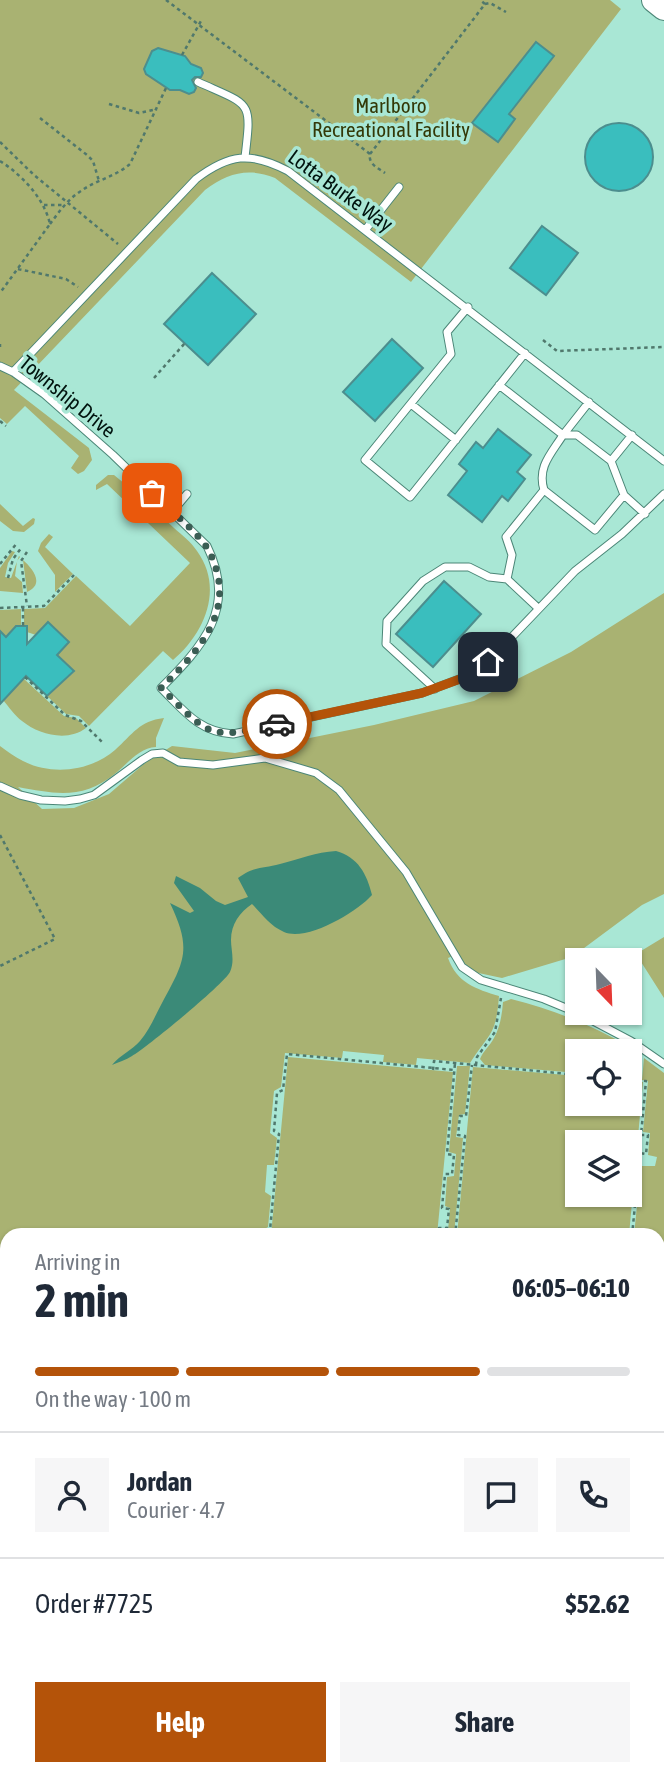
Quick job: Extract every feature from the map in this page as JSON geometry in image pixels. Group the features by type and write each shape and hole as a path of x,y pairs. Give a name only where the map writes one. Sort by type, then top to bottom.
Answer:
{"highway":[{"path":"654,0 664,8"}],"lane":[{"path":"13,372 196,179 214,166 245,157 250,125 246,107 237,99 198,82"},
{"name":"Lotta Burke Way","path":"245,157 271,162 288,171 468,307 664,461"},
{"path":"366,229 399,187"},
{"path":"468,307 447,332 451,354 365,460 410,498 525,353"},
{"name":"Township Drive","path":"0,366 44,394 113,455 206,547 214,560 220,596 217,612 205,637 183,666 161,688 193,720 217,733 233,734 435,688"},
{"path":"499,385 563,435 577,435 611,461 624,495 645,514"},
{"path":"589,402 544,463 541,479 544,490 595,530 624,495"},
{"path":"411,404 456,440"},
{"path":"611,461 632,435"},
{"path":"507,579 512,555 506,537 544,490"},
{"path":"172,512 187,494"},
{"path":"538,608 507,579 489,577 469,567 445,567 424,581 387,621 386,644 435,688 476,672 575,571 622,534 664,495"},
{"path":"0,786 41,800 80,799 101,791 152,754 163,754 179,762 213,765 265,758 316,773 339,790 398,861 463,967 481,980 565,1008"},
{"path":"602,1026 626,1039"},
{"path":"642,1048 664,1064"}],"path":[{"path":"166,0 200,23 370,154"},
{"path":"480,0 485,4"},
{"path":"385,173 374,166 370,154 426,78 485,4 491,3 506,12"},
{"path":"182,55 200,23"},
{"path":"0,293 66,204 81,190 120,173 130,164 166,88"},
{"path":"110,104 139,113 156,109"},
{"path":"40,118 87,155 93,162 99,181"},
{"path":"0,142 66,204 126,251"},
{"path":"0,161 9,167 44,205 50,224"},
{"path":"44,205 66,204"},
{"path":"18,269 66,279 86,293"},
{"path":"543,340 557,351 664,347"},
{"path":"154,378 185,344"},
{"path":"0,421 6,426"},
{"path":"0,564 2,558 17,543"},
{"path":"8,578 12,559 22,547"},
{"path":"23,626 25,608 21,561 27,552"},
{"path":"0,608 44,606 74,575"},
{"path":"26,677 65,715 78,718 104,744"},
{"path":"0,835 55,939 0,967"},
{"path":"456,1228 465,1136 458,1135 460,1116 467,1116 477,1057 495,1032 502,988"},
{"path":"270,1228 279,1134 274,1131 276,1093 283,1090 287,1054 454,1070"},
{"path":"433,1069 434,1061 565,1074"},
{"path":"447,1228 449,1209 442,1208 445,1174 452,1174 454,1154 447,1154 455,1063"},
{"path":"633,1228 640,1153 646,1154 648,1135 641,1135 646,1081 642,1081"}],"green space":[{"name":"Marlboro Recreational Facility","path":"0,0 610,0 621,9 411,282 275,178 247,172 222,179 205,190 14,390 89,448 92,460 84,471 78,474 71,468 79,456 25,406 7,424 0,418"},
{"path":"108,475 114,475 122,481 192,545 205,565 210,595 202,623 184,649 173,660 163,651 89,726 79,716 66,714 47,696 74,672 57,655 69,642 48,623 36,635 27,632 27,626 24,626 24,609 45,608 76,576 130,626 190,563 107,484 96,490 96,485"},
{"path":"0,504 23,526 33,518 34,524 24,532 13,531 0,521"},
{"path":"49,534 53,537 45,547 73,574 55,592 55,575 38,551"},
{"path":"12,551 15,552 8,563 5,577 11,578 17,562 15,576 22,582 23,593 0,591 0,568"},
{"path":"23,560 33,572 36,581 27,592"},
{"path":"664,593 664,894 642,905 584,948 565,948 565,959 502,978 469,971 453,956 448,958 452,967 468,984 499,996 494,1027 470,1063 417,1058 416,1065 383,1062 384,1055 343,1051 342,1058 285,1053 281,1087 274,1091 270,1133 277,1138 274,1165 267,1165 265,1192 271,1196 266,1228 0,1228 0,746 34,766 59,770 83,767 115,750 142,725 164,718 156,738 156,747 139,753 104,782 92,788 57,793 18,787 42,809 74,808 109,794 145,763 172,746 235,753 374,725 474,701 571,652"},
{"path":"21,609 21,626 6,637 0,631 0,610"},
{"path":"24,679 64,716 76,718 86,728 62,736 37,730 22,721 3,700"},
{"path":"664,937 664,998 642,963 642,950"},
{"path":"511,999 543,1008 565,1017 565,1026 588,1026 615,1039 565,1039 565,1072 485,1065 480,1059 498,1030 503,1002"},
{"path":"288,1057 453,1072 438,1228 272,1228"},
{"path":"644,1058 664,1073 664,1228 635,1228 637,1207 642,1207 642,1166 655,1166 657,1157 648,1155 650,1133 643,1132 648,1081 642,1080"},
{"path":"457,1066 470,1066 465,1114 459,1115 456,1137 463,1138 455,1228 448,1228 450,1208 445,1206 447,1177 454,1176 456,1154 449,1152"},
{"path":"473,1067 565,1075 565,1116 640,1116 639,1130 565,1130 565,1207 632,1207 630,1228 458,1228"}],"shaded area":[{"path":"336,851 350,857 364,873 372,895 365,902 331,924 294,934 274,926 252,904 234,924 231,940 232,964 225,979 152,1041 130,1057 112,1065 144,1036 180,965 183,944 170,903 190,913 194,911 174,883 176,876 225,905 248,897 238,878 249,871"}],"building":[{"path":"536,42 554,56 509,114 515,119 498,142 472,123"},
{"path":"158,48 185,56 191,64 201,68 201,77 192,80 196,88 194,92 189,94 170,90 146,74 144,69 152,51"},
{"path":"612,123 626,123 638,128 648,138 653,157 648,176 638,186 626,191 612,191 600,186 590,176 585,164 585,150 590,138 600,128"},
{"path":"542,226 578,253 546,295 510,268"},
{"path":"212,273 256,314 208,365 164,324"},
{"path":"392,339 423,368 375,421 343,392"},
{"path":"498,429 531,455 517,472 525,479 508,501 502,496 482,522 448,495 467,471 459,464 476,442 483,448"},
{"path":"444,581 481,614 433,667 396,634"},
{"path":"48,622 69,642 57,655 74,671 47,696 26,676 0,704 0,631 6,637 16,626 27,626 27,644"}],"way so far":[{"path":"152,493 206,547 214,560 220,596 217,612 205,637 183,666 161,688 193,720 217,733 233,734 277,724"}],"route":[{"path":"277,724 422,693 471,675 488,662"}]}
